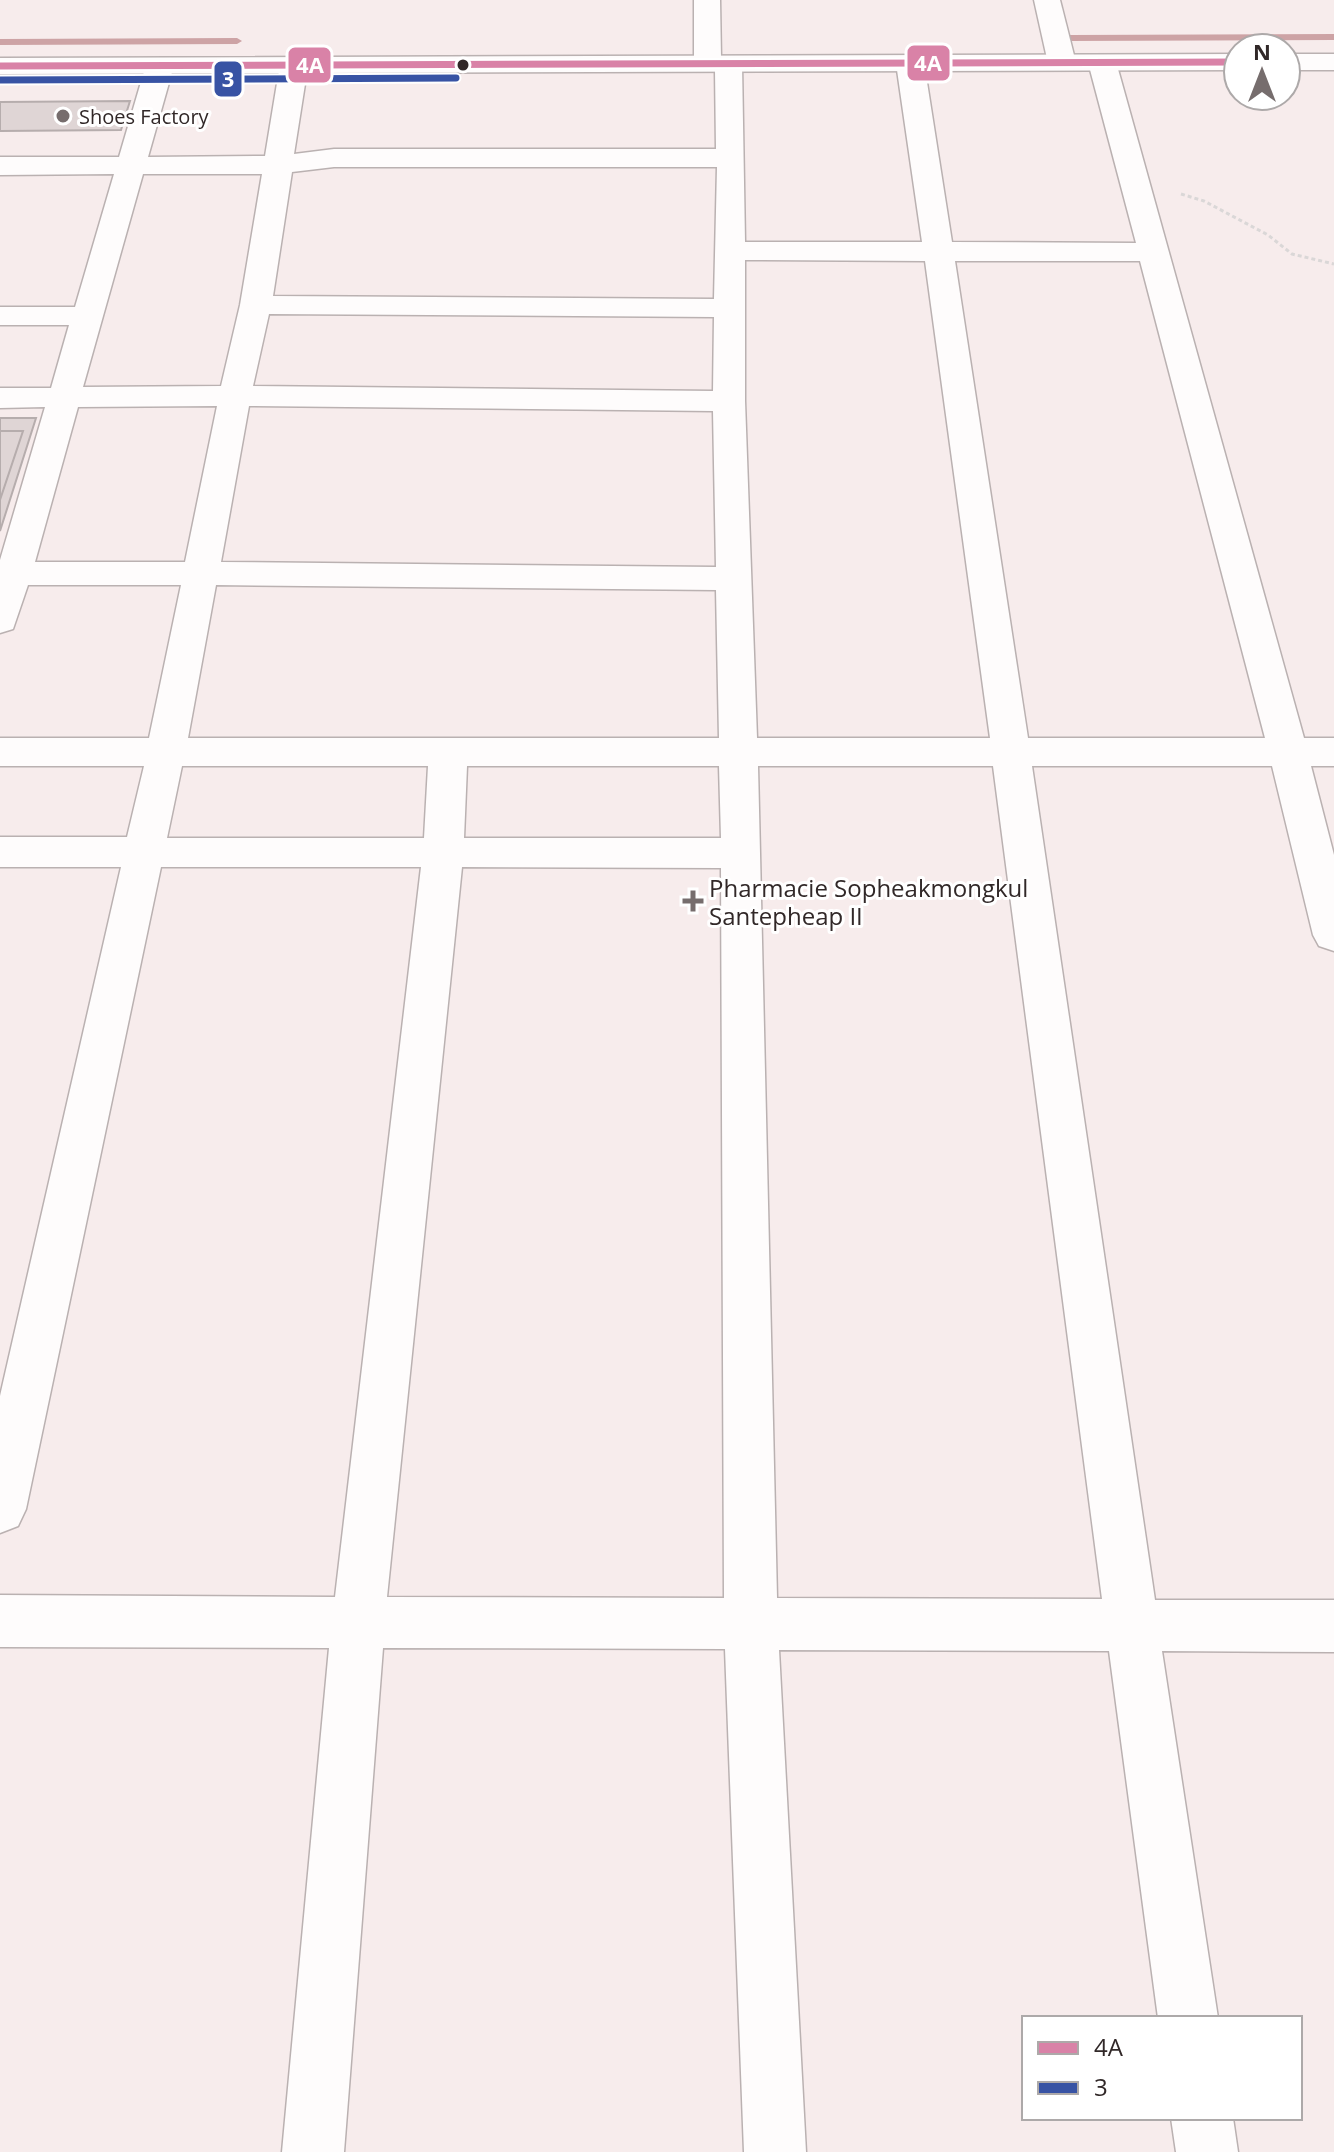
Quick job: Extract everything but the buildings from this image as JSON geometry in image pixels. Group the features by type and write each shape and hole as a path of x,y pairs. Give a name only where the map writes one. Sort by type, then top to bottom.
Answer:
{"street":[{"path":"707,0 731,158 729,401 741,853 751,1624 775,2152"},
{"path":"1047,0 1062,63"},
{"path":"1102,62 1288,752 1334,935"},
{"path":"0,66 1222,62"},
{"path":"1302,62 1334,62"},
{"path":"910,63 1012,752 1130,1626 1188,2016"},
{"path":"0,621 7,574 65,398 160,65"},
{"path":"0,1509 166,752 235,396 256,305 294,65"},
{"path":"0,166 278,165 334,158 731,158"},
{"path":"731,251 1152,252"},
{"path":"256,305 732,308"},
{"path":"0,316 88,316"},
{"path":"0,398 235,396 729,401"},
{"path":"7,574 736,579"},
{"path":"0,752 1334,752"},
{"path":"313,2152 358,1623 443,852 448,752"},
{"path":"0,852 741,853"},
{"path":"0,1621 1334,1626"},
{"path":"1202,2120 1207,2152"}],"path":[{"path":"1133,182 1204,201 1268,235 1292,254 1334,264"}],"waterway":[{"path":"1070,38 1334,37"},
{"path":"0,42 237,41"}],"transit line":[{"name":"4A","path":"0,66 1222,62"},
{"name":"3","path":"0,80 456,78"}],"place":[{"name":"Shoes Factory","path":"63,116"},
{"name":"Pharmacie Sopheakmongkul Santepheap II","path":"693,901"}]}
